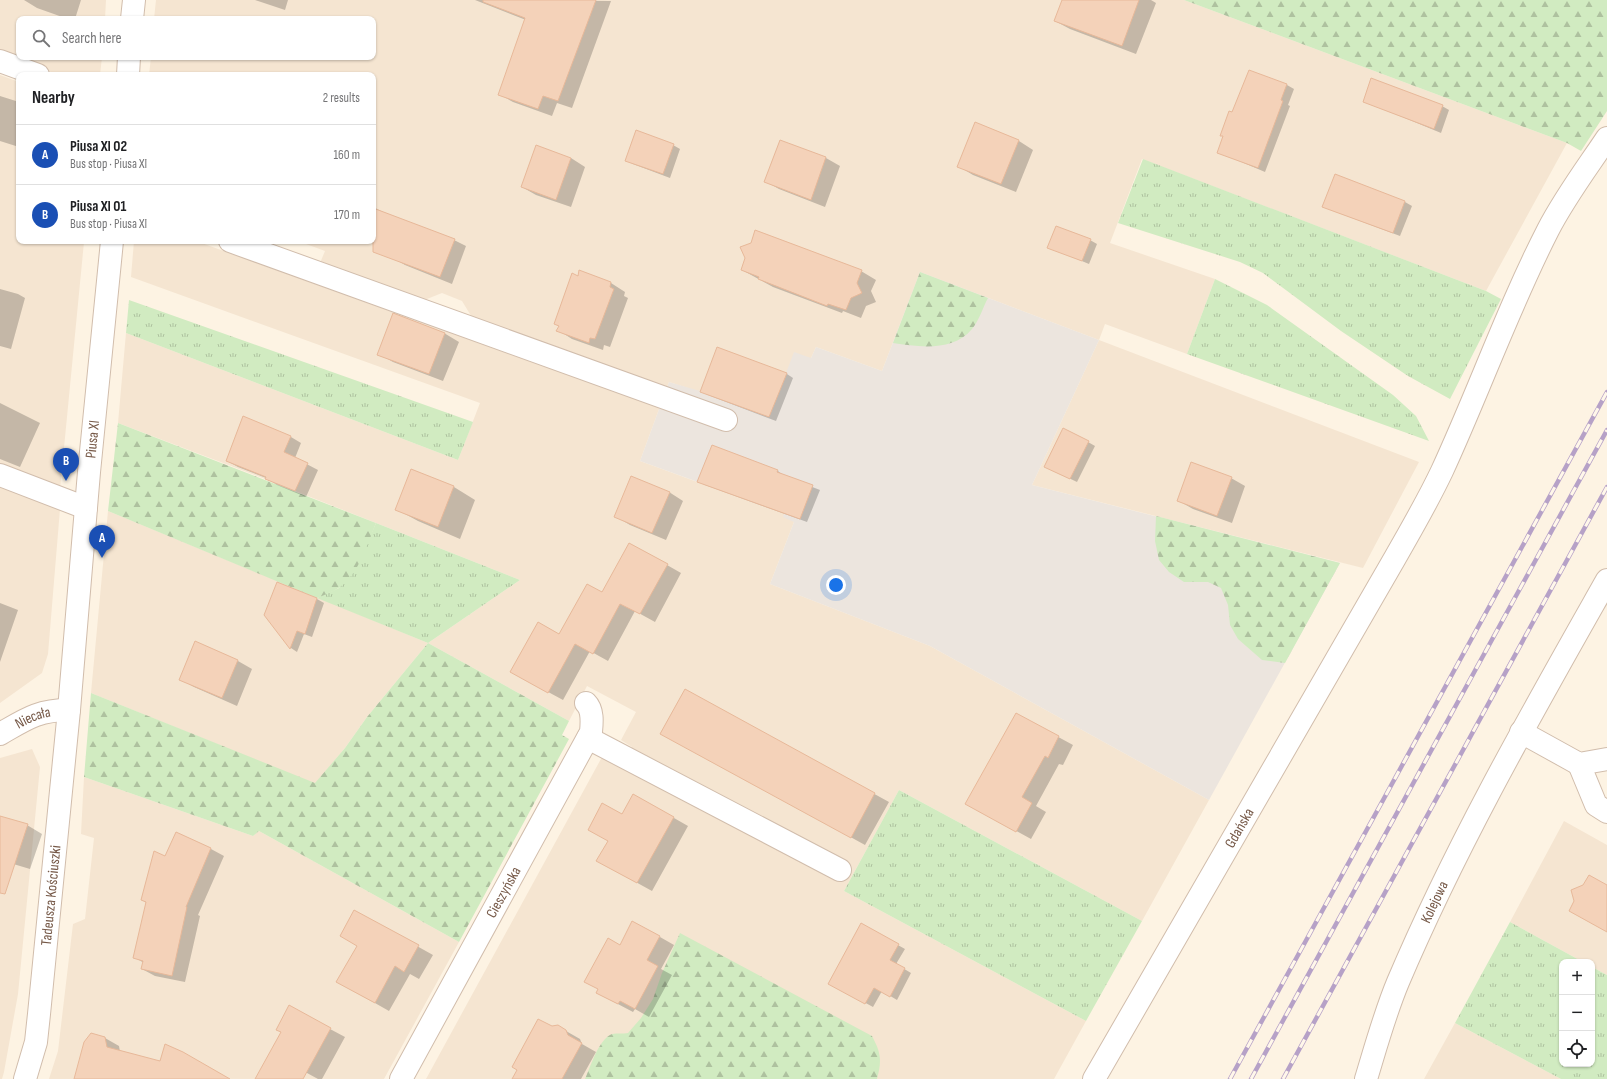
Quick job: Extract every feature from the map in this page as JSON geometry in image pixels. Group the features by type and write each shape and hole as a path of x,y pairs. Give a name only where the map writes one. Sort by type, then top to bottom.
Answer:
{"street":[{"path":"132,16 134,0"},
{"path":"128,72 129,60"},
{"path":"0,61 30,72"},
{"name":"Gdańska","path":"1094,1079 1384,577 1442,470 1517,294 1549,229 1571,189 1607,138"},
{"name":"Piusa XI","path":"69,710 86,508 112,244"},
{"path":"238,244 726,420"},
{"path":"0,475 86,508"},
{"name":"Kolejowa","path":"1366,1079 1398,982 1439,894 1521,732 1607,580"},
{"name":"Cieszyńska","path":"401,1079 591,732 592,720 590,706 586,703"},
{"name":"Niecała","path":"0,734 31,716 51,710 69,710"},
{"name":"Tadeusza Kościuszki","path":"25,1079 36,1042 69,710"},
{"path":"1521,732 1579,764 1596,805 1607,812"},
{"path":"588,738 840,870"},
{"path":"1579,764 1607,759"}],"shaded area":[{"path":"0,0 106,0 105,16 16,16 16,59 0,53"},
{"path":"156,0 1184,0 1567,143 1486,291 1142,159 1110,243 1215,279 1187,354 1105,324 1099,340 920,272 882,371 816,347 811,358 787,373 700,392 669,382 640,461 763,506 786,511 794,522 770,584 930,646 1209,800 1142,921 899,790 844,891 1086,1021 1054,1079 426,1079 602,757 626,757 632,747 621,740 636,712 587,686 569,721 428,643 520,580 265,479 118,423 126,333 458,460 480,403 131,277 134,244 204,244 554,370 562,351 473,319 462,301 442,293 422,301 320,263 325,251 306,244 376,244 376,72 149,72 151,60 376,60 376,16 154,16"},
{"path":"19,60 102,60 100,72 51,72"},
{"path":"0,75 16,81 16,244 84,244 60,489 0,465"},
{"path":"920,272 1099,340 1032,485 1340,563 1209,800 930,646 770,584 794,522 783,517 785,511 764,504 764,506 640,461 669,382 700,391 717,347 786,373 794,352 811,358 816,347 882,371"},
{"path":"1099,340 1419,462 1363,568 1032,485"},
{"path":"0,485 60,509 48,654 42,673 0,703"},
{"path":"108,511 428,643 367,717 345,748 315,784 91,693"},
{"path":"32,749 40,767 18,994 4,1072 2,1079 0,1079 0,758"},
{"path":"84,777 253,836 259,831 459,942 384,1079 49,1079 58,1051 73,924 85,919 94,838 81,834"},
{"path":"1564,821 1607,845 1607,975 1595,969 1595,959 1578,959 1510,922"},
{"path":"1455,1023 1561,1079 1424,1079"}],"green space":[{"path":"1184,0 1607,0 1607,111 1581,151 1567,143"},
{"path":"1143,159 1486,291 1501,299 1450,399 1408,376 1341,331 1263,273 1240,262 1118,223"},
{"path":"920,272 988,298 974,326 964,336 946,345 914,346 893,343"},
{"path":"1215,279 1267,305 1393,395 1416,416 1429,441 1187,354"},
{"path":"129,300 473,422 458,460 126,333"},
{"path":"118,423 376,523 366,549 357,566 347,581 340,587 317,598 108,511"},
{"path":"1156,516 1340,563 1285,663 1262,660 1238,639 1230,625 1228,605 1221,588 1208,582 1184,582 1169,572 1159,560 1155,541"},
{"path":"376,523 520,580 428,643 317,598 339,588 362,555"},
{"path":"428,643 569,721 562,735 569,739 459,942 259,831 253,836 84,777 91,693 315,783 345,748 367,717"},
{"path":"899,790 1142,921 1086,1021 844,891"},
{"path":"1510,922 1578,959 1559,959 1559,1067 1595,1067 1595,969 1607,975 1607,1079 1561,1079 1455,1023"},
{"path":"680,933 872,1036 880,1057 880,1067 877,1079 585,1079 599,1047 607,1037 612,1034 628,1033 641,1018 653,999 662,973"}],"building":[{"path":"483,0 596,0 558,101 543,96 538,109 498,95 525,18 483,2"},
{"path":"1062,0 1139,0 1122,46 1054,21"},
{"path":"1249,70 1287,84 1281,100 1283,101 1258,168 1217,153 1223,136 1220,136 1229,111 1232,112"},
{"path":"1371,78 1443,105 1434,129 1363,102"},
{"path":"975,122 1019,140 1001,184 957,167"},
{"path":"636,130 674,144 663,174 625,161"},
{"path":"780,140 826,157 811,200 764,182"},
{"path":"536,145 571,158 556,200 521,187"},
{"path":"1335,174 1405,201 1393,233 1322,207"},
{"path":"376,209 455,239 440,277 373,252 373,244 376,244"},
{"path":"1056,226 1091,239 1082,261 1047,248"},
{"path":"755,230 862,270 857,283 862,293 851,298 846,310 828,304 827,306 758,279 759,277 741,270 745,258 740,247 751,243"},
{"path":"579,270 611,282 610,287 614,289 595,339 590,338 589,343 556,331 559,326 554,324 572,273 578,276"},
{"path":"393,313 445,333 429,374 377,355"},
{"path":"717,347 787,373 769,417 700,392"},
{"path":"243,416 291,436 284,452 308,463 295,491 265,479 266,477 226,461"},
{"path":"1063,428 1089,441 1070,479 1044,467"},
{"path":"712,445 813,485 800,519 697,482"},
{"path":"1191,462 1232,477 1217,516 1177,501"},
{"path":"411,469 454,486 438,527 395,510"},
{"path":"631,476 670,492 652,533 614,517"},
{"path":"629,543 668,564 640,614 620,604 593,654 575,644 548,693 510,672 538,622 559,634 587,584 602,592"},
{"path":"277,582 317,598 305,634 297,631 290,649 264,615"},
{"path":"195,641 238,660 222,698 179,680"},
{"path":"685,689 875,793 851,838 660,734"},
{"path":"1016,713 1059,736 1048,758 1045,756 1022,797 1032,803 1016,832 965,804"},
{"path":"633,794 674,817 637,883 596,861 608,841 588,830 602,803 622,814"},
{"path":"0,816 28,824 5,894 0,893"},
{"path":"176,832 211,848 186,907 172,976 141,969 143,961 133,958 146,902 141,900 154,851 165,856"},
{"path":"1589,875 1607,885 1607,932 1569,911 1574,901 1571,890 1583,885"},
{"path":"354,910 419,945 404,972 395,966 375,1003 336,982 357,946 340,936"},
{"path":"632,921 660,936 647,960 658,966 635,1009 620,1001 618,1004 596,993 598,989 584,982 608,938 620,945"},
{"path":"861,923 899,944 890,960 905,968 890,997 874,988 865,1004 828,984"},
{"path":"289,1005 331,1028 303,1079 255,1079 281,1032 276,1030"},
{"path":"538,1019 552,1026 558,1025 566,1030 568,1035 582,1043 562,1079 512,1079 517,1070 512,1067"},
{"path":"91,1033 105,1037 107,1047 160,1061 165,1044 183,1052 230,1079 74,1079 84,1042"}],"railway":[{"path":"1230,1079 1607,392"},
{"path":"1251,1079 1607,430"},
{"path":"1283,1079 1607,487"}],"place":[{"name":"Piusa XI 01","path":"66,481"},
{"name":"Piusa XI 02","path":"102,558"}]}
